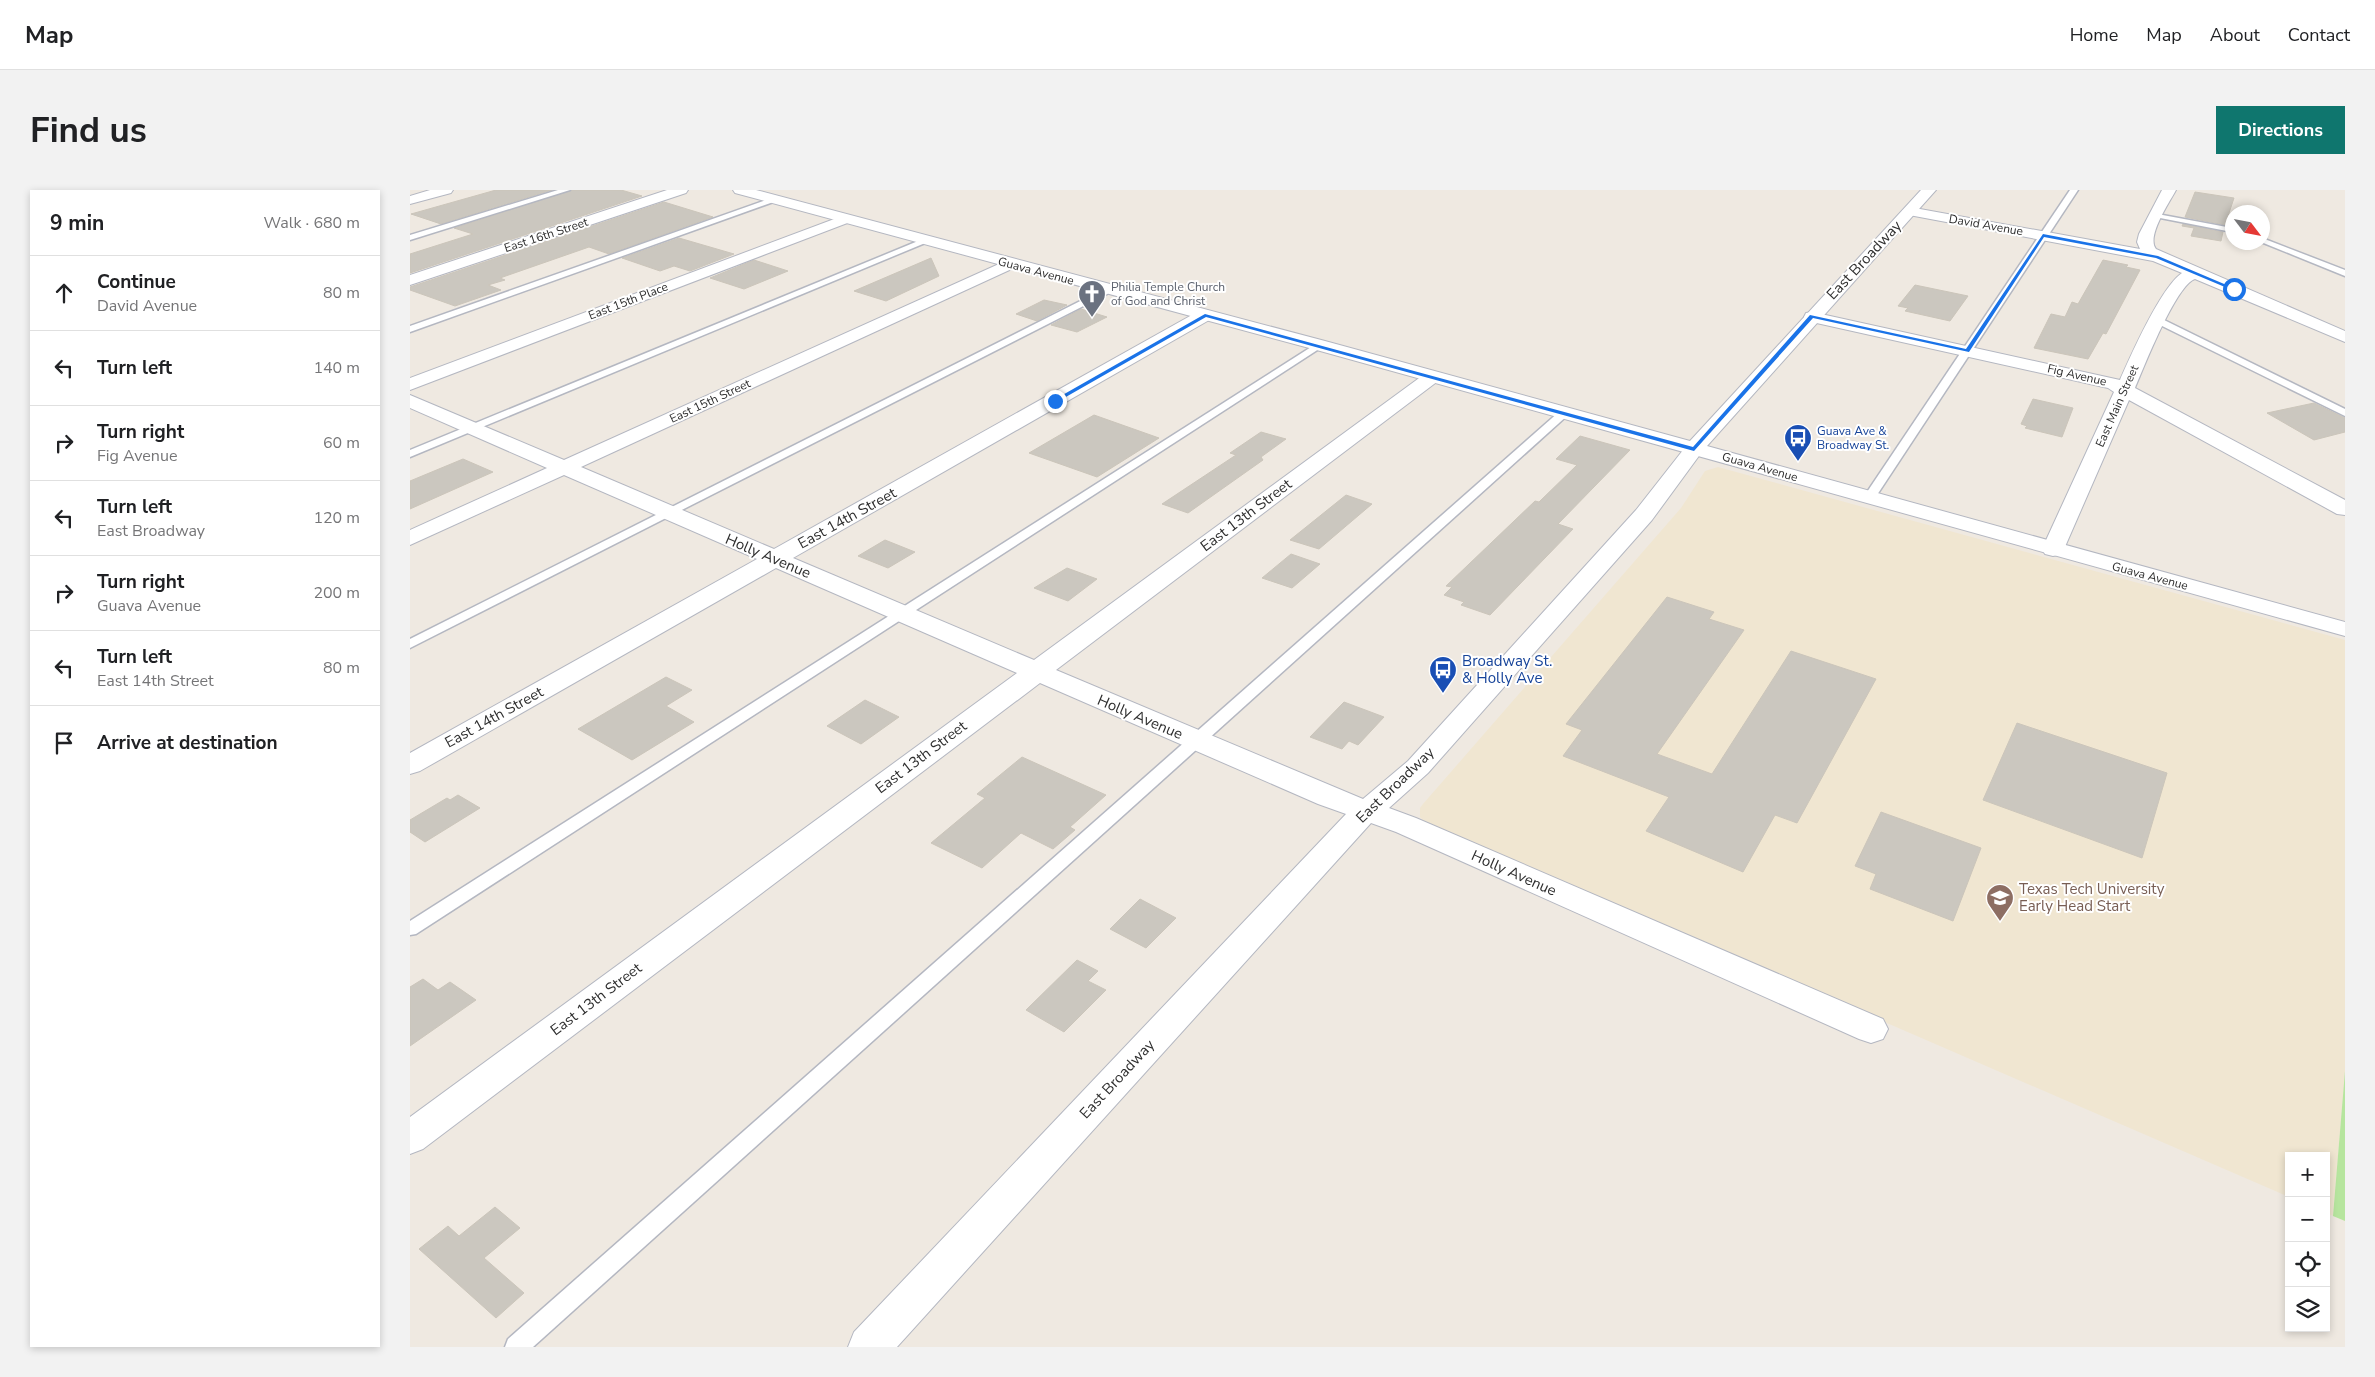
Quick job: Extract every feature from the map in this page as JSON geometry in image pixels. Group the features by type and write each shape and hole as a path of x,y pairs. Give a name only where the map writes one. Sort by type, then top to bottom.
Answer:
{"street":[{"path":"410,200 446,190"},
{"name":"East 16th Street","path":"410,280 681,190"},
{"name":"Guava Avenue","path":"740,190 1010,264 1319,345 2345,629"},
{"name":"East Broadway","path":"868,1347 1366,811 1396,788 1418,767 1644,515 1694,449 1812,316 1929,190"},
{"path":"2157,257 2145,248 2144,242 2155,216 2170,190"},
{"name":"David Avenue","path":"1909,211 2157,257 2345,337"},
{"name":"East 15th Place","path":"410,384 845,219"},
{"name":"East 15th Street","path":"410,538 1010,264"},
{"name":"East Main Street","path":"2053,549 2124,389 2157,320 2179,283 2186,277 2195,274"},
{"name":"East 14th Street","path":"410,765 1205,315"},
{"name":"Fig Avenue","path":"1812,316 2106,381 2345,509"},
{"name":"East 13th Street","path":"410,1138 1432,376"},
{"name":"Holly Avenue","path":"410,401 1328,797 1406,825 1872,1029"}],"lane":[{"path":"410,238 566,190"},
{"path":"1870,498 2074,190"},
{"path":"410,329 776,200"},
{"path":"2155,216 2225,229"},
{"path":"410,454 926,241"},
{"path":"2270,243 2345,273"},
{"path":"410,644 1108,290"},
{"path":"2157,320 2345,413"},
{"path":"410,929 1319,345"},
{"path":"516,1347 1564,413"}],"shaded area":[{"name":"Texas Tech University Early Head Start","path":"1718,467 2345,640 2345,1071 2333,1216 2330,1215 2330,1152 2285,1152 2285,1195 1427,824 1420,817 1420,808 1423,804 1681,508 1705,471"}],"green space":[{"path":"2345,1071 2345,1221 2333,1216"}],"building":[{"path":"496,190 552,190 441,224 411,214"},
{"path":"572,190 621,190 642,196 410,273 410,254 473,234 454,228"},
{"path":"2195,192 2234,198 2232,205 2225,205 2225,225 2185,217"},
{"path":"664,202 713,217 609,254 589,247 500,278 505,280 488,285 501,290 455,306 410,290 410,287"},
{"path":"2183,224 2223,232 2221,241 2191,236 2194,228 2182,226"},
{"path":"679,238 734,254 690,271 674,266 660,271 622,258"},
{"path":"931,258 939,276 886,301 854,291"},
{"path":"754,260 788,271 744,289 710,278"},
{"path":"2103,260 2128,265 2126,267 2140,270 2106,334 2103,333 2088,359 2034,348 2051,314 2065,317 2072,302 2078,304"},
{"path":"1915,285 1968,296 1950,321 1905,311 1908,308 1898,306"},
{"path":"1044,300 1067,305 1037,321 1016,314"},
{"path":"1081,309 1107,317 1077,332 1051,325"},
{"path":"2033,399 2073,408 2062,437 2025,428 2027,426 2021,424"},
{"path":"2314,403 2345,418 2345,432 2314,440 2267,413"},
{"path":"1094,415 1159,438 1097,477 1029,453"},
{"path":"1261,432 1286,439 1261,457 1263,460 1188,513 1162,504 1236,455 1230,453"},
{"path":"1580,436 1630,450 1558,524 1573,529 1490,615 1461,605 1464,602 1444,595 1452,587 1446,586 1535,501 1539,502 1577,465 1556,459"},
{"path":"463,459 493,472 410,509 410,481"},
{"path":"1346,495 1372,504 1319,549 1290,540"},
{"path":"885,540 915,552 888,568 858,556"},
{"path":"1291,554 1320,564 1292,588 1262,578"},
{"path":"1067,568 1097,579 1068,601 1034,588"},
{"path":"1667,597 1714,612 1709,619 1744,630 1657,754 1712,774 1791,651 1876,679 1797,823 1775,815 1743,872 1646,831 1669,797 1563,756 1582,730 1566,724"},
{"path":"666,677 692,690 666,706 694,722 632,760 578,729"},
{"path":"865,700 899,717 861,744 827,726"},
{"path":"1344,702 1384,717 1358,745 1349,741 1342,749 1310,737"},
{"path":"2017,723 2167,773 2142,858 1983,800"},
{"path":"1022,757 1106,795 1070,827 1075,830 1053,849 1021,833 982,868 931,843 985,798 977,794"},
{"path":"458,795 480,808 425,842 410,832 410,820 447,798 450,800"},
{"path":"1881,812 1981,848 1953,921 1870,889 1876,874 1855,866"},
{"path":"1140,899 1176,918 1146,948 1110,929"},
{"path":"1077,960 1098,971 1088,981 1106,990 1064,1032 1026,1010"},
{"path":"423,979 438,990 450,982 476,1000 410,1046 410,987"},
{"path":"495,1207 520,1228 484,1258 524,1293 496,1318 419,1249 448,1226 459,1236"}],"place":[{"name":"Philia Temple Church of God and Christ","path":"1092,318"},
{"name":"Guava Ave & Broadway St.","path":"1798,462"},
{"name":"Broadway St. & Holly Ave","path":"1443,694"},
{"name":"Texas Tech University Early Head Start","path":"2000,922"}],"route":[{"path":"1055,401 1205,315 1694,449 1812,316 1968,351 2043,235 2157,257 2234,289"}]}
